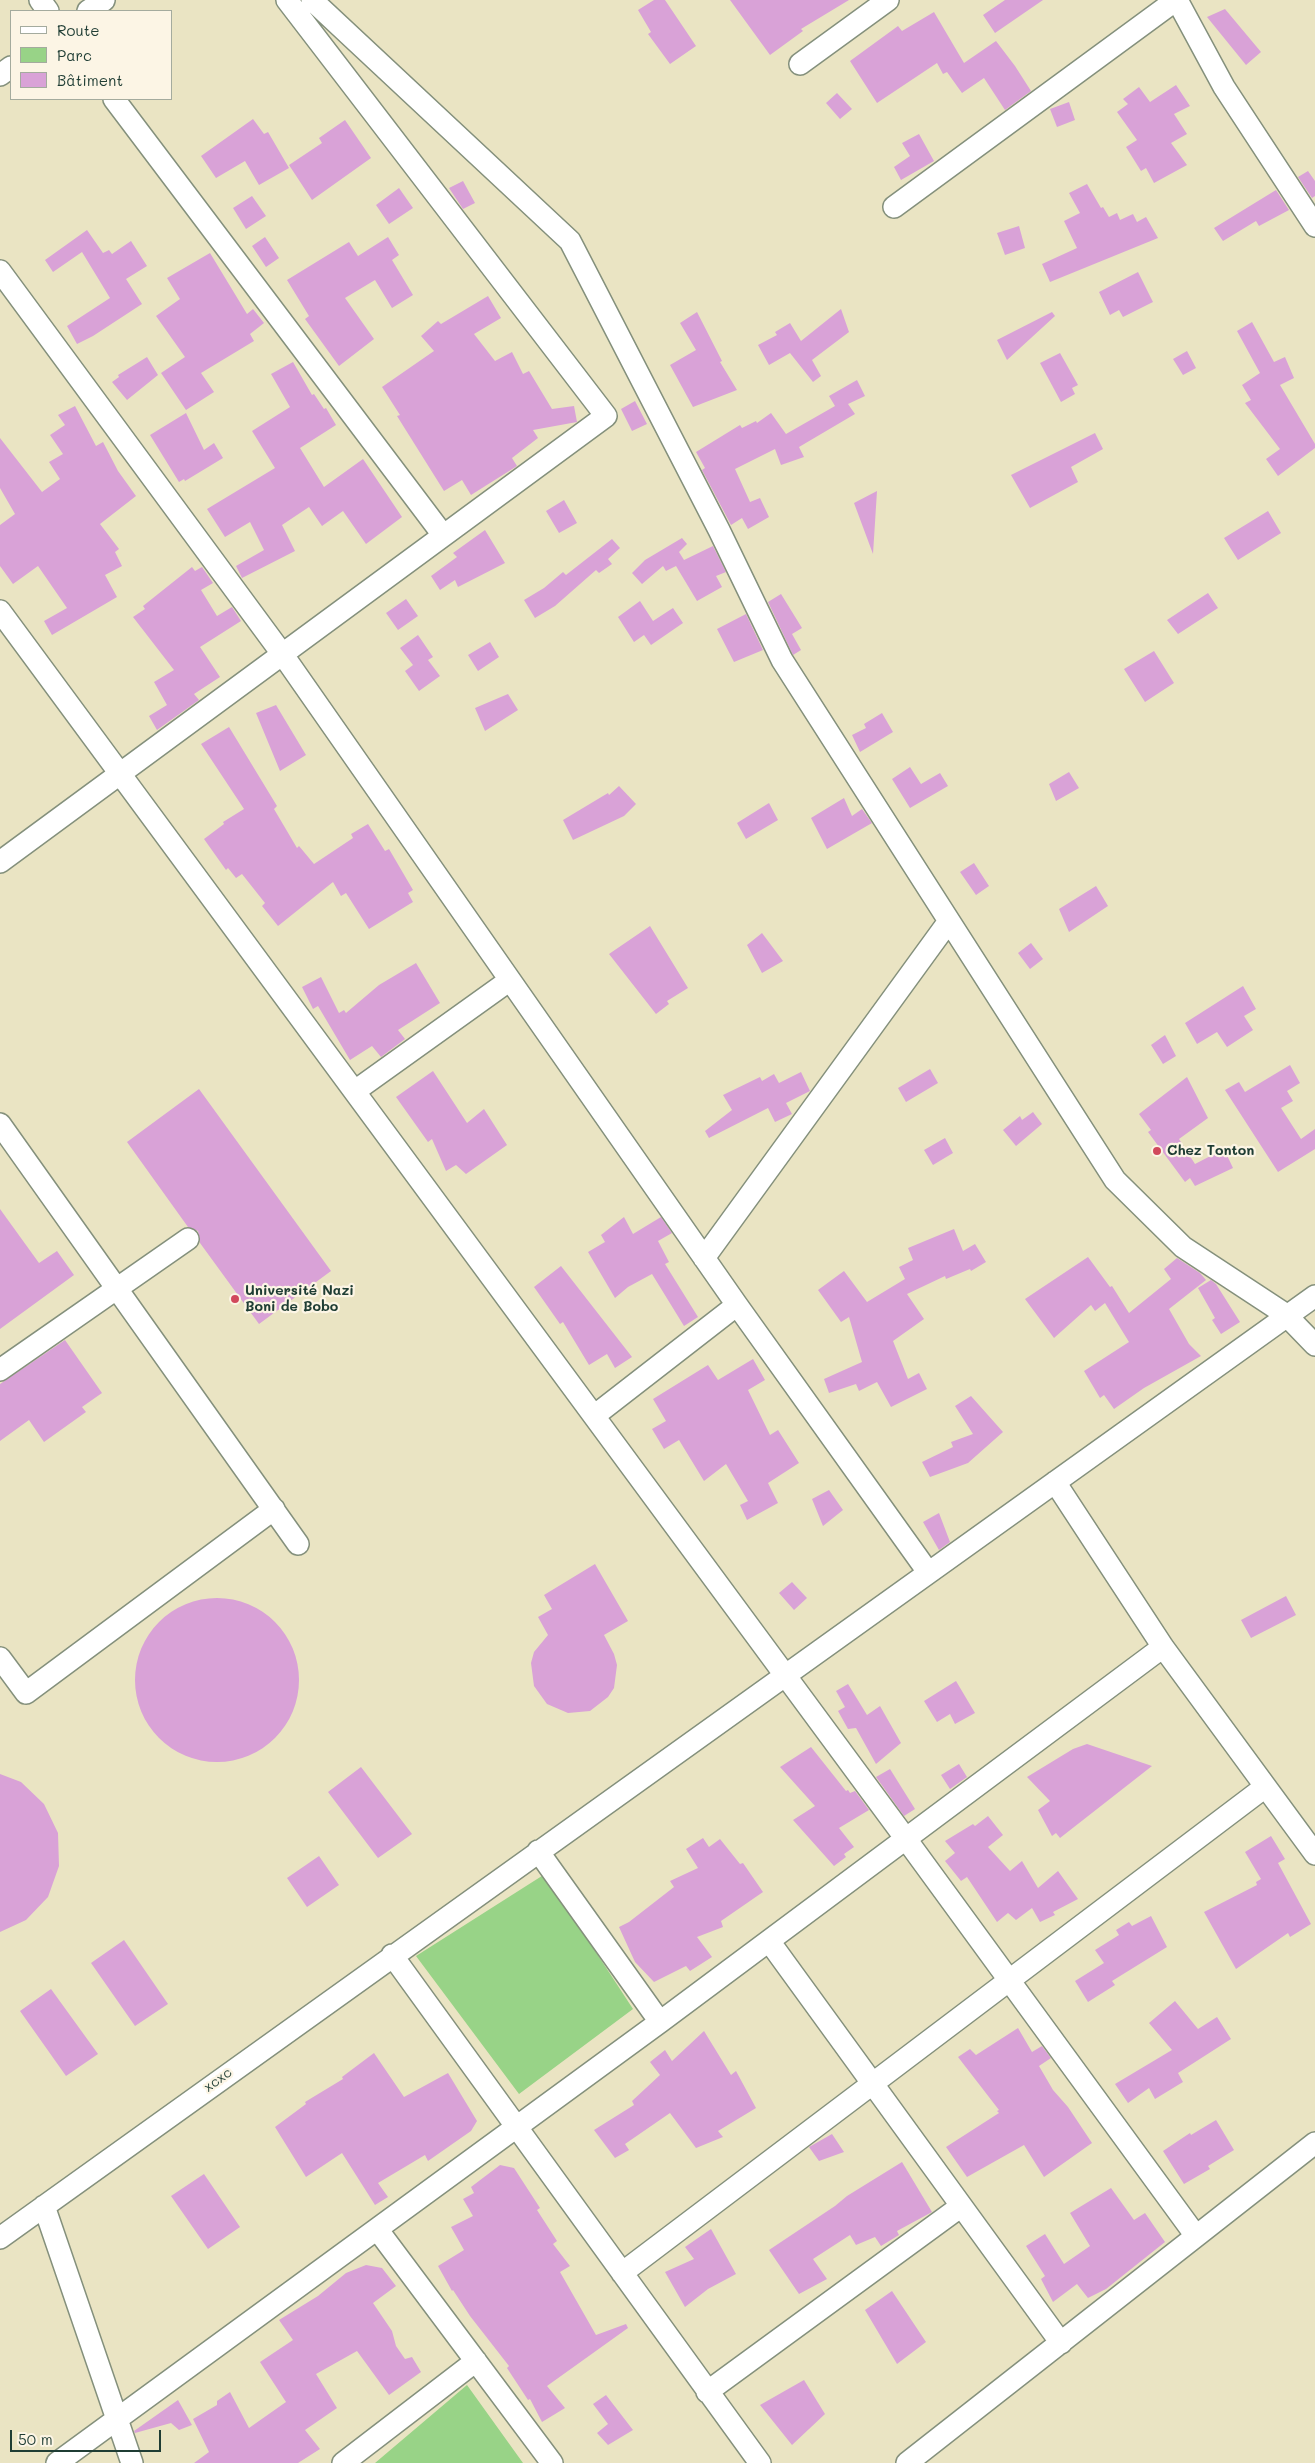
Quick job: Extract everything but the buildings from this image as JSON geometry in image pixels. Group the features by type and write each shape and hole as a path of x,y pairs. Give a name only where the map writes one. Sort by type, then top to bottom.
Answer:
{"street":[{"path":"89,10 104,0"},
{"path":"0,862 121,775 443,534 606,416 287,0"},
{"path":"312,0 570,241 719,530 782,660 1115,1180 1183,1247 1287,1316 1315,1345"},
{"path":"800,64 888,0"},
{"path":"894,208 1176,0 1224,87 1315,226"},
{"path":"115,100 443,534"},
{"path":"0,271 283,655 737,1305 928,1572"},
{"path":"0,611 906,1839 1196,2236"},
{"path":"704,1258 949,921"},
{"path":"355,1091 510,980"},
{"path":"0,1124 298,1544"},
{"path":"0,1370 188,1239"},
{"name":"xcxc","path":"0,2238 538,1850 1315,1296"},
{"path":"594,1416 737,1305"},
{"path":"1055,1482 1163,1648 1315,1854"},
{"path":"0,1658 26,1692 274,1509"},
{"path":"57,2463 660,2022 1163,1648"},
{"path":"622,2273 1266,1787"},
{"path":"538,1850 660,2022"},
{"path":"769,1941 1060,2343"},
{"path":"392,1955 760,2463"},
{"path":"906,2463 1315,2143"},
{"path":"44,2206 132,2463"},
{"path":"707,2392 960,2207"},
{"path":"377,2229 552,2463"},
{"path":"343,2463 476,2360"}],"green space":[{"path":"545,1874 633,2009 519,2094 416,1956"},
{"path":"467,2385 523,2463 375,2463"}],"place":[{"name":"Chez Tonton","path":"1157,1151"},
{"name":"Université Nazi Boni de Bobo","path":"235,1299"}]}
